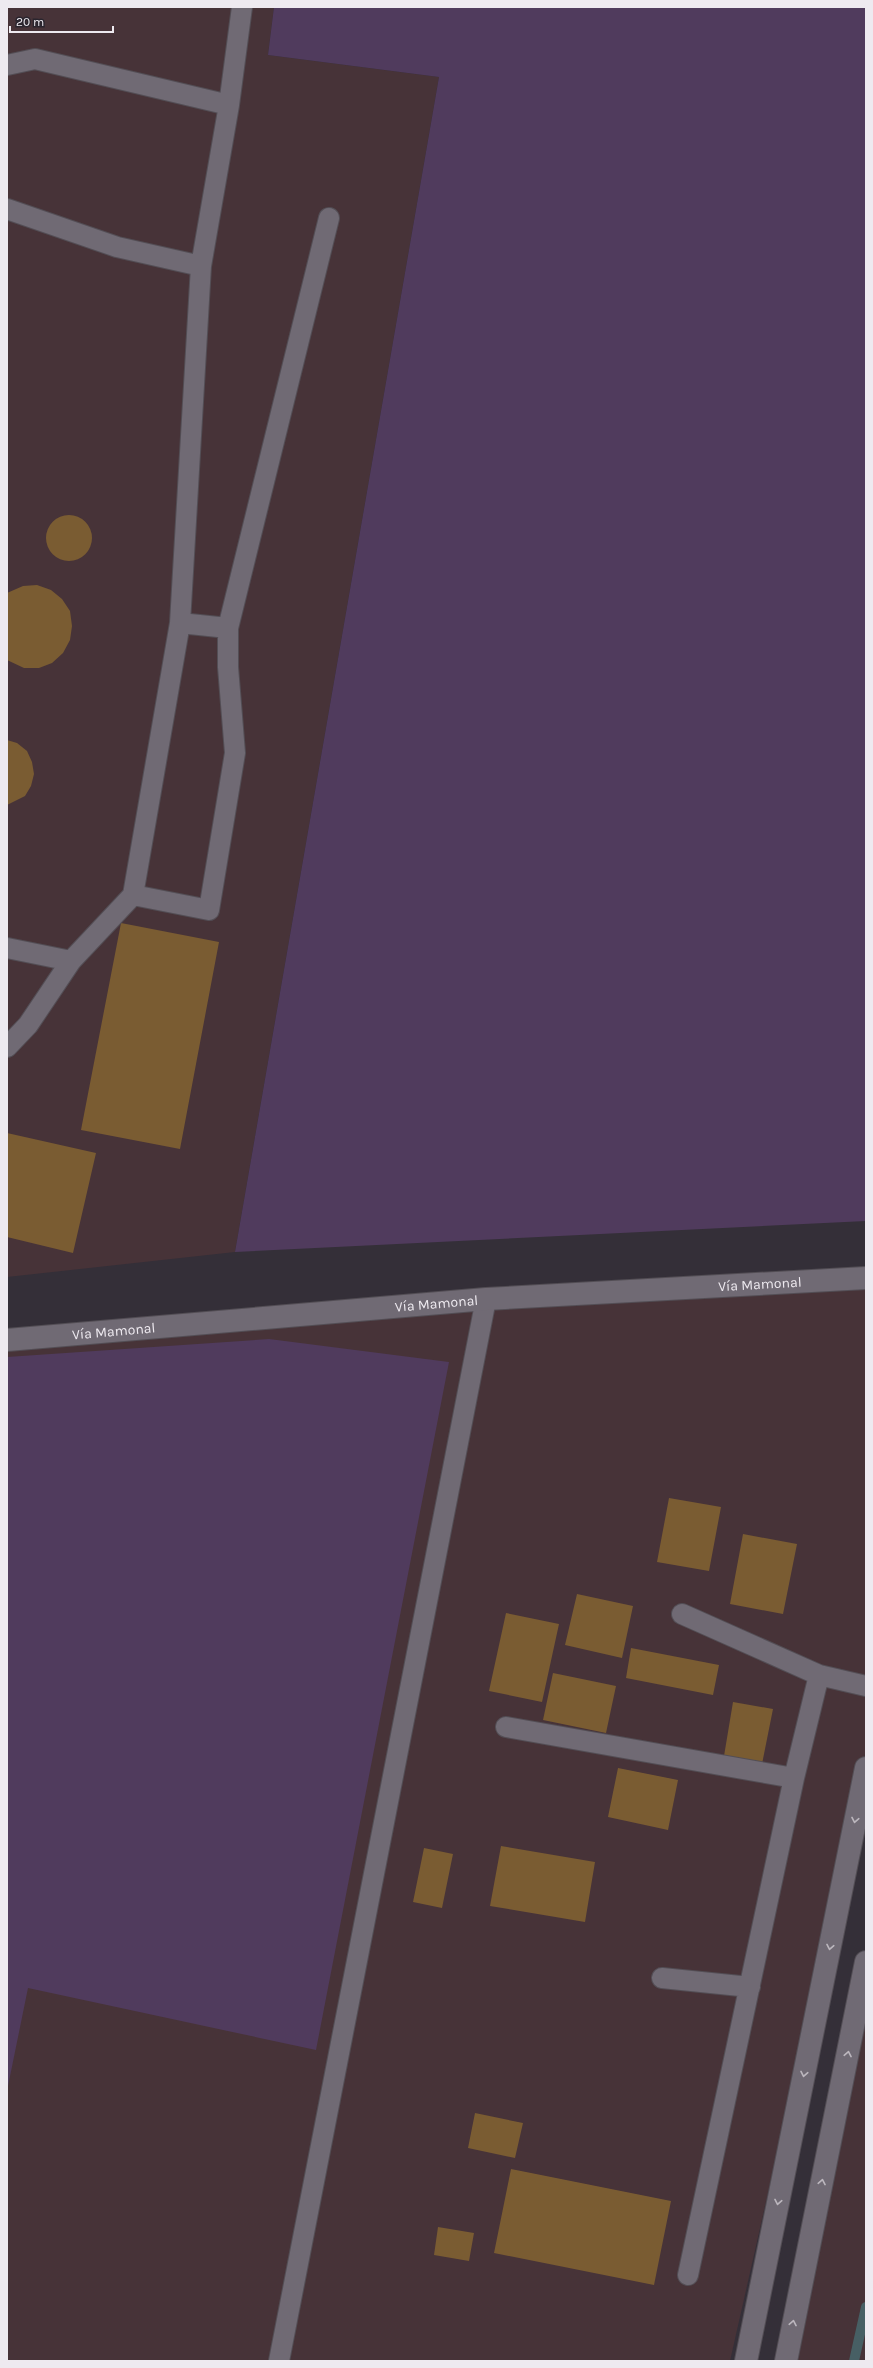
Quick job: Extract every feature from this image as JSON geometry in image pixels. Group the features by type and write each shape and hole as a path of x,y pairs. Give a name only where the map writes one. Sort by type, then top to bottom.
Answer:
{"street":[{"name":"Vía Mamonal","path":"7,1340 486,1299 866,1278"},
{"path":"746,2361 866,1768"},
{"path":"786,2361 866,1962"}],"lane":[{"path":"7,1047 28,1025 71,961 133,895 180,623 201,266 229,105 242,7"},
{"path":"7,65 35,60 229,105"},
{"path":"7,210 117,247 201,266"},
{"path":"133,895 209,910 235,753 228,667 228,628 329,218"},
{"path":"180,623 228,628"},
{"path":"7,948 71,961"},
{"path":"279,2361 486,1299"},
{"path":"682,1614 820,1675 866,1686"},
{"path":"688,2275 794,1778 820,1675"},
{"path":"506,1726 794,1778"},
{"path":"662,1978 750,1988"}],"shaded area":[{"path":"7,7 274,7 268,55 439,77 235,1252 7,1277"},
{"path":"274,7 866,7 866,1221 235,1252 439,77 268,55"},
{"path":"866,1278 866,1759 730,2361 7,2361 7,1336"},
{"path":"269,1339 449,1362 316,2050 28,1988 7,2091 7,1357"},
{"path":"866,1991 866,2361 785,2361"}],"building":[{"path":"64,515 74,515 82,519 88,525 92,533 92,543 88,551 82,557 74,561 64,561 56,557 50,551 46,543 46,533 50,525 56,519"},
{"path":"37,585 51,590 62,599 70,611 72,626 70,640 63,653 52,663 39,668 24,668 7,660 7,593 23,586"},
{"path":"7,740 17,743 27,751 32,762 34,774 31,786 25,796 7,805"},
{"path":"121,923 219,942 180,1149 81,1130"},
{"path":"7,1133 96,1153 73,1253 7,1237"},
{"path":"669,1498 721,1507 709,1571 657,1562"},
{"path":"743,1534 797,1544 783,1614 730,1604"},
{"path":"577,1594 633,1606 622,1658 565,1645"},
{"path":"506,1613 559,1624 542,1702 489,1691"},
{"path":"631,1648 719,1665 713,1695 626,1678"},
{"path":"553,1673 616,1686 606,1733 543,1720"},
{"path":"733,1702 773,1709 762,1764 724,1756"},
{"path":"618,1768 678,1780 668,1830 608,1817"},
{"path":"501,1846 595,1862 585,1922 490,1906"},
{"path":"424,1848 453,1854 442,1908 413,1902"},
{"path":"475,2113 523,2123 515,2158 468,2148"},
{"path":"511,2169 671,2201 654,2285 494,2253"},
{"path":"438,2227 474,2233 469,2261 434,2255"}],"waterway":[{"path":"854,2361 866,2307"}]}
